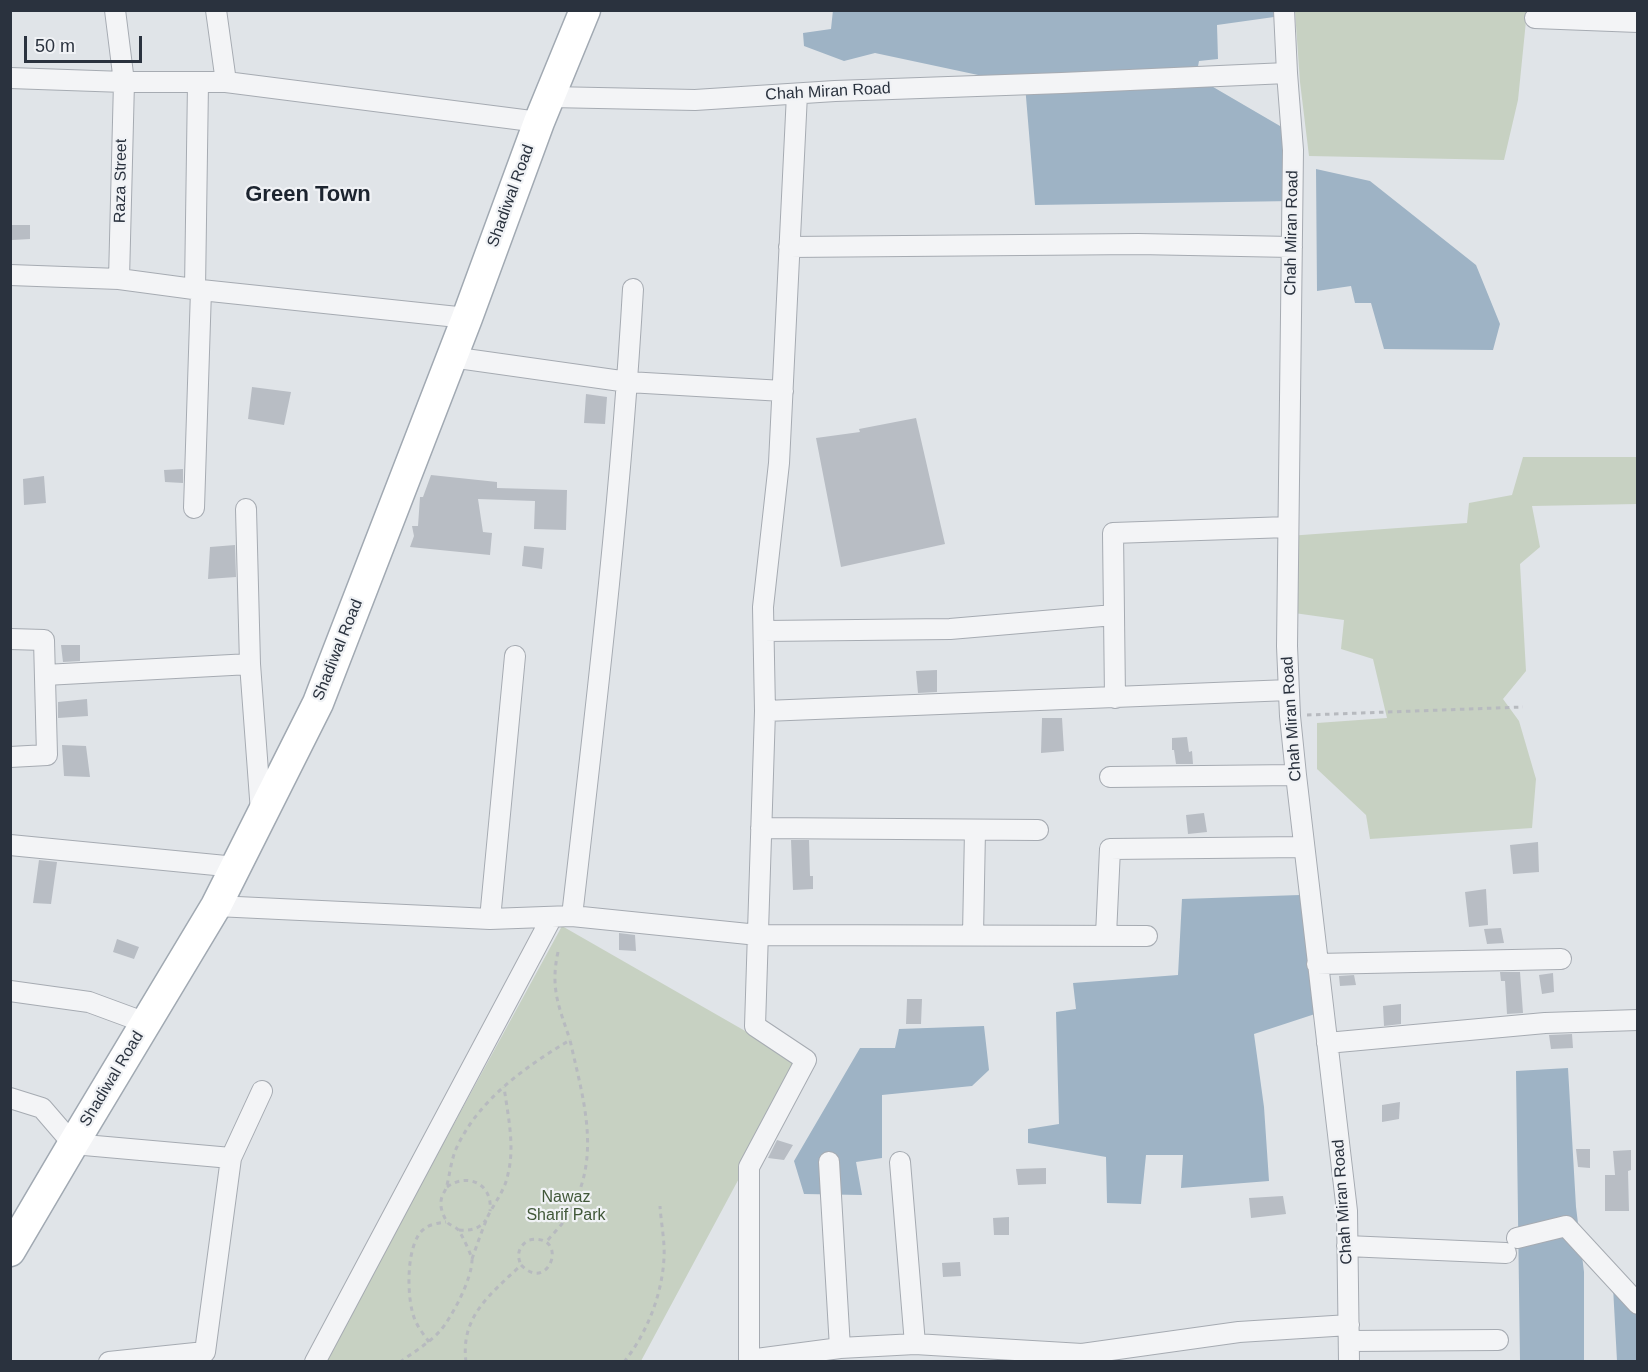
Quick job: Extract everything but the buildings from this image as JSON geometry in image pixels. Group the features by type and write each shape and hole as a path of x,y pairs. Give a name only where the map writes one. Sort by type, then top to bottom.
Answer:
{"main road":[{"name":"Shadiwal Road","path":"10,1251 216,906 318,703 467,318 544,110 585,10"}],"street":[{"name":"Raza Street","path":"115,10 124,82 119,279"},
{"path":"216,10 226,82"},
{"name":"Chah Miran Road","path":"1284,10 1293,150 1287,645 1290,716 1346,1201 1349,1362"},
{"path":"1534,18 1638,22"},
{"name":"Chah Miran Road","path":"10,78 124,82 226,82 544,110 797,94 1287,73"},
{"path":"194,508 198,290 198,83"},
{"path":"797,94 779,463 763,608 765,711 755,1026 806,1060 750,1167 749,1361 808,1357 840,1348 915,1344 1082,1354 1239,1332 1349,1333 1498,1340"},
{"path":"789,247 1138,244 1292,247"},
{"path":"10,275 119,279 198,290 467,318"},
{"path":"315,1362 562,917 603,645 628,382 633,289"},
{"path":"451,357 628,382 783,391"},
{"path":"246,509 250,664 261,816"},
{"path":"1115,698 1113,533 1288,527"},
{"path":"764,631 950,629 1114,615"},
{"path":"10,639 44,640 47,755 10,757"},
{"path":"490,919 515,656"},
{"path":"45,675 250,664"},
{"path":"765,711 1289,690"},
{"path":"1110,777 1296,775"},
{"path":"761,828 1038,830"},
{"path":"974,935 975,830"},
{"path":"10,844 236,867"},
{"path":"1106,935 1110,849 1304,847"},
{"path":"216,906 490,919 562,917 758,935 1147,936"},
{"path":"1317,964 1561,959"},
{"path":"10,991 89,1002 146,1023"},
{"path":"1327,1043 1545,1023 1638,1020"},
{"path":"110,1362 205,1352 231,1158 262,1091"},
{"path":"10,1098 42,1108 73,1144 231,1158"},
{"path":"829,1162 840,1348"},
{"path":"900,1162 915,1344"},
{"path":"1347,1245 1511,1246 1566,1226 1638,1304"}],"path":[{"path":"1290,716 1523,707"},
{"path":"546,1242 564,1222 573,1205 583,1182 588,1156 587,1121 570,1040 555,992 554,968 558,952"},
{"path":"472,1259 459,1230 447,1222 441,1208 442,1195 447,1187 449,1170 456,1150 466,1130 482,1108 542,1057 570,1040"},
{"path":"459,1230 473,1230 485,1221 501,1195 508,1176 511,1155 510,1132 504,1087"},
{"path":"400,1362 429,1342 452,1314 460,1298 489,1215 491,1203 482,1186 471,1180 458,1181 447,1187"},
{"path":"624,1362 645,1329 655,1305 662,1278 664,1256 660,1206"},
{"path":"429,1342 412,1313 408,1287 410,1267 419,1233 430,1226 447,1222"},
{"path":"535,1238 546,1242 553,1252 551,1264 546,1270 538,1273 526,1270 521,1265 518,1254 524,1243 535,1238"},
{"path":"466,1362 465,1342 472,1318 480,1306 521,1265"}],"green space":[{"path":"1295,11 1527,11 1518,100 1504,160 1309,156 1300,82"},
{"path":"1523,457 1637,457 1637,504 1532,506 1540,547 1520,564 1526,671 1503,699 1519,721 1536,779 1532,828 1370,839 1366,815 1317,769 1317,723 1387,718 1373,659 1341,649 1344,620 1287,612 1288,536 1467,523 1469,503 1512,495"},
{"name":"Nawaz Sharif Park","path":"562,926 801,1063 641,1361 324,1362"}],"water":[{"path":"833,10 1274,11 1274,17 1217,25 1218,59 1199,61 1196,77 1292,133 1293,201 1035,205 1025,85 875,53 844,61 804,46 803,33 831,29"},
{"path":"1316,169 1370,181 1476,265 1500,324 1493,350 1384,349 1371,303 1355,303 1351,286 1317,291"},
{"path":"1300,895 1315,1014 1254,1034 1264,1107 1269,1181 1181,1188 1183,1155 1146,1155 1141,1204 1107,1203 1106,1157 1028,1143 1028,1129 1059,1124 1056,1012 1076,1009 1073,983 1178,975 1182,899"},
{"path":"984,1026 989,1070 972,1086 882,1095 882,1158 856,1162 862,1195 804,1194 794,1161 860,1048 895,1048 899,1029"},
{"path":"1568,1068 1576,1207 1584,1272 1584,1361 1520,1361 1516,1071"},
{"path":"1613,1287 1637,1313 1637,1361 1617,1361"}],"district":[{"name":"Green Town","path":"308,195"}]}
